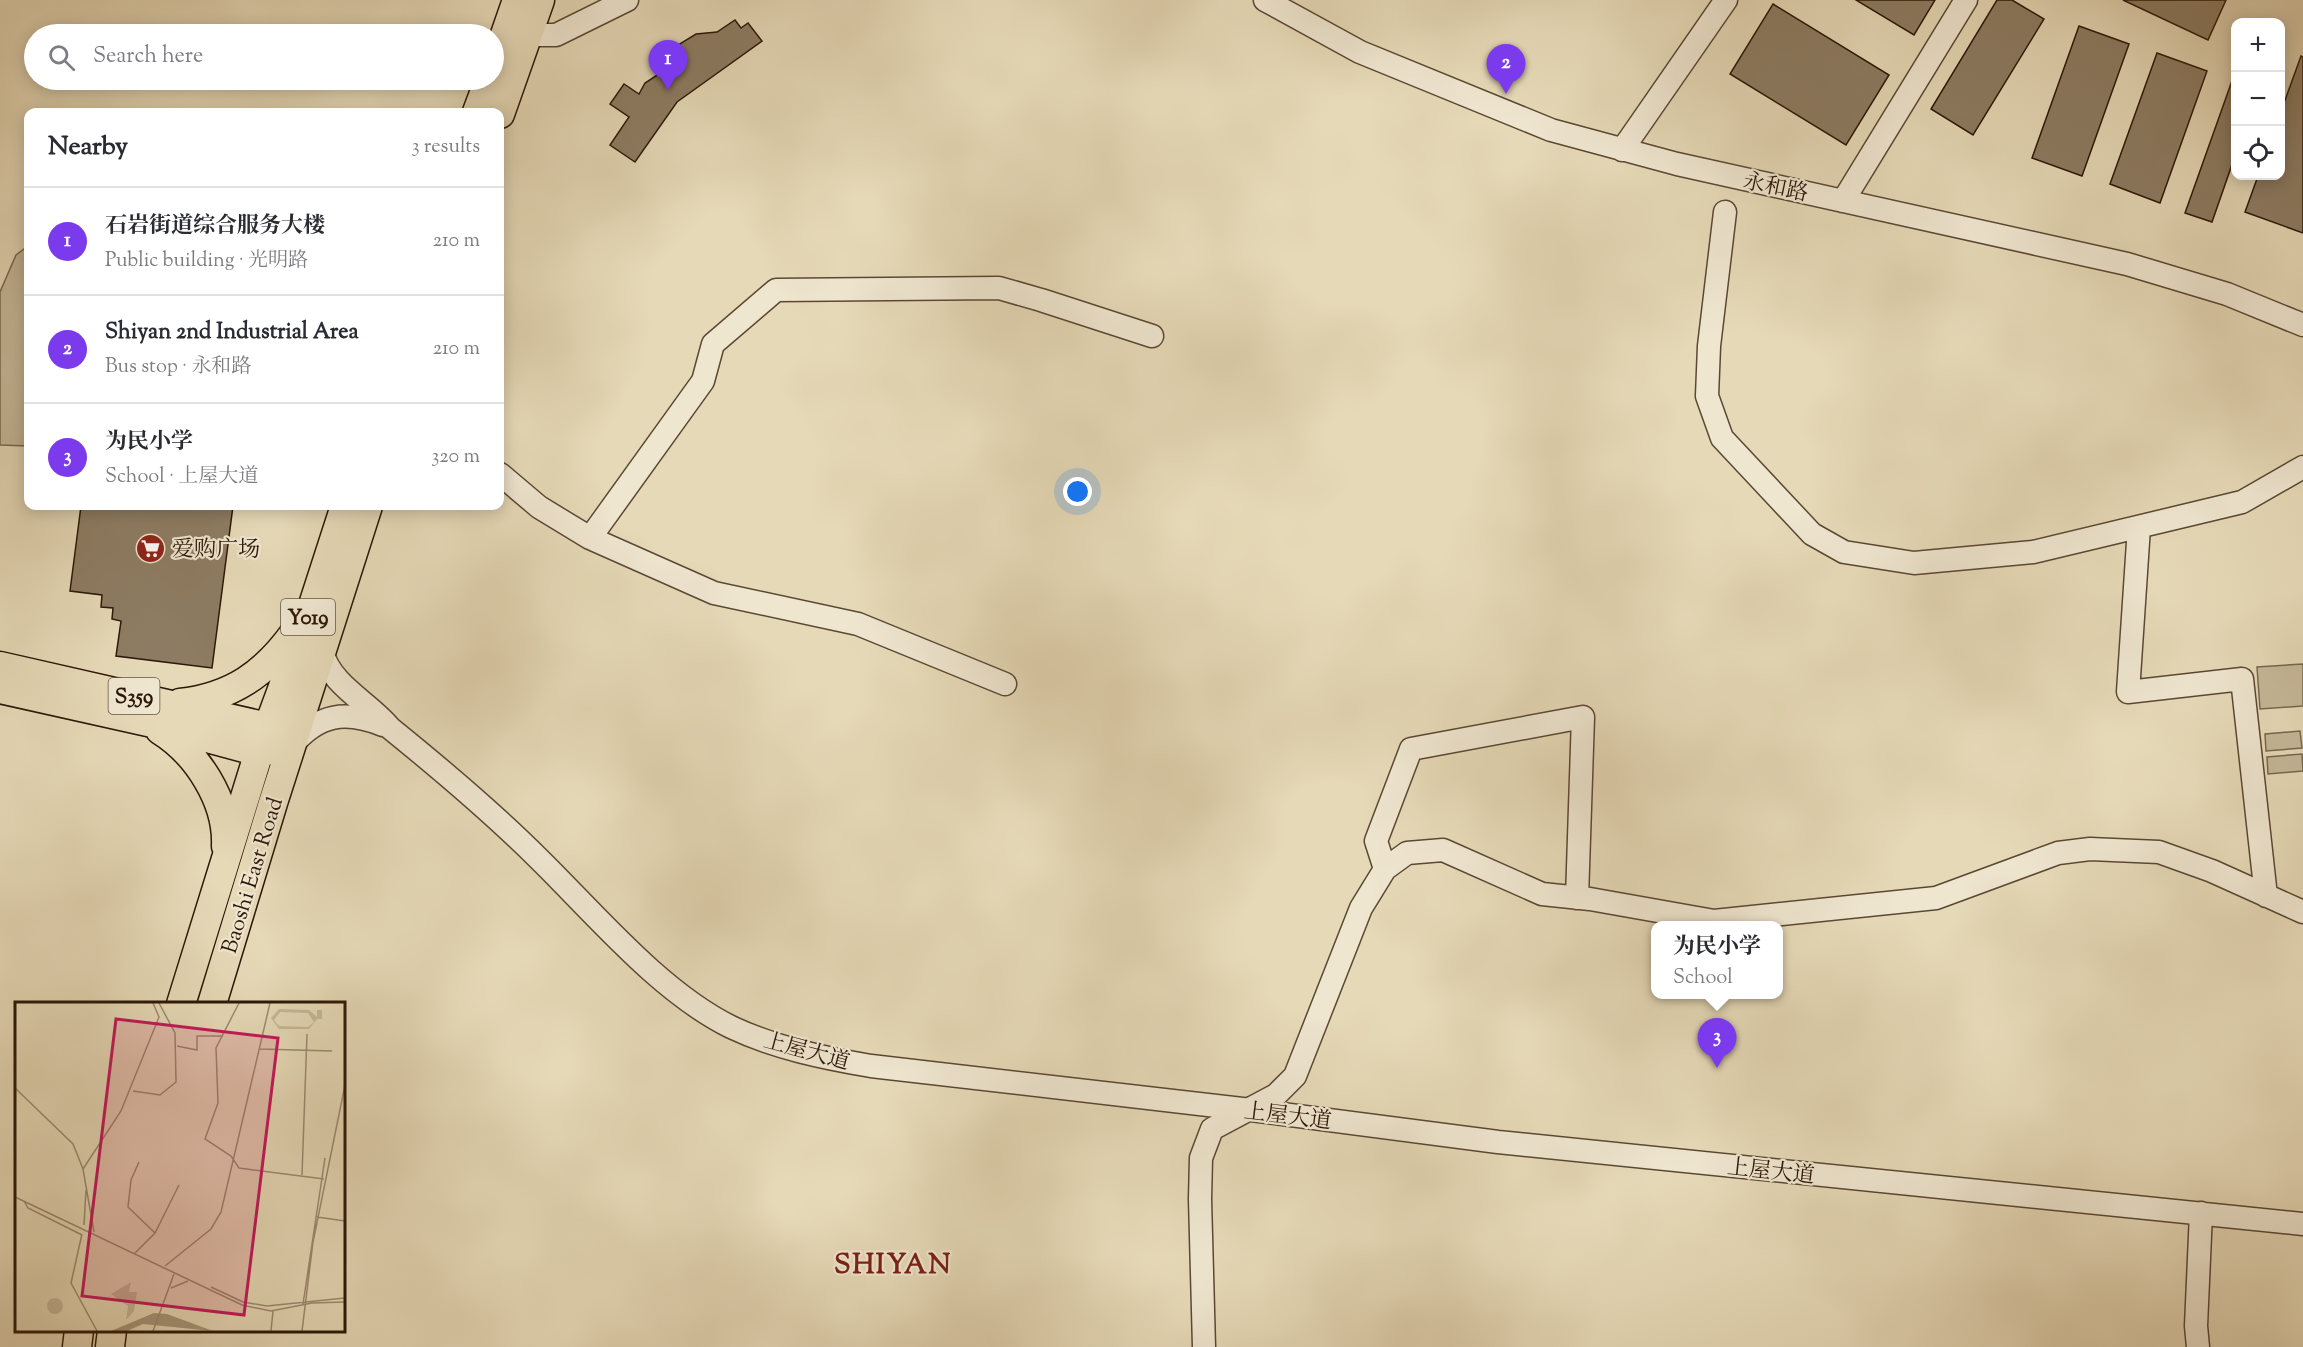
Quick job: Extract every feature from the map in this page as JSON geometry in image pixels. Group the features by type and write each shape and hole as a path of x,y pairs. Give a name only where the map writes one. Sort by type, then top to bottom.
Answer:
{"main road":[{"path":"504,37 517,0"},
{"path":"502,108 540,0"},
{"path":"478,108 485,90"},
{"name":"Y019","path":"264,740 312,608 344,510"},
{"name":"Y019","path":"291,746 367,510"},
{"path":"170,704 188,702 226,692 258,673 273,660 312,608"},
{"name":"S359","path":"0,666 170,704 264,740"},
{"name":"S359","path":"0,689 148,722 291,746"},
{"name":"S359","path":"148,722 170,736 184,749 207,779 223,819 226,858"},
{"name":"Baoshi East Road","path":"183,1002 264,740"},
{"name":"Baoshi East Road","path":"213,1002 291,746"},
{"path":"77,1347 80,1332"},
{"path":"110,1347 112,1332"}],"street":[{"path":"528,32 556,35 627,0"},
{"name":"永和路","path":"1265,0 1371,56 1551,130 1677,164 2127,264 2227,294 2303,325"},
{"path":"1622,150 1726,0"},
{"path":"1843,201 1966,0"},
{"path":"1725,212 1709,346 1707,396 1722,438 1812,534 1844,552 1914,563 2033,552 2242,502 2303,467"},
{"path":"590,538 704,381 713,344 776,290 999,288 1152,336"},
{"path":"504,477 539,507 590,538 714,593 858,624 1005,684"},
{"path":"2139,527 2128,692 2242,679 2266,896"},
{"name":"上屋大道","path":"322,651 328,666 355,696 495,815 645,964 703,1010 732,1027 773,1043 833,1060 1498,1142 2303,1224"},
{"name":"上屋大道","path":"291,746 313,725 341,715 352,716 390,728"},
{"path":"1385,869 1376,841 1412,749 1583,717 1577,898"},
{"path":"1204,1347 1201,1158 1212,1129 1276,1095 1295,1076 1361,908 1385,869 1407,853 1443,850 1542,894 1714,921 1936,898 2058,853 2090,849 2159,852 2212,871 2303,912"},
{"path":"2198,1347 2196,1326 2201,1213"}],"shaded area":[{"path":"24,249 24,446 0,445 0,292 16,255"},
{"path":"2303,664 2303,706 2260,709 2257,667"},
{"path":"2300,731 2302,748 2266,751 2265,734"},
{"path":"2302,754 2303,771 2268,774 2267,757"}],"building":[{"path":"1856,0 1935,0 1914,35"},
{"path":"1997,0 2012,0 2044,19 1973,135 1931,109"},
{"path":"2123,0 2226,0 2208,40"},
{"path":"1773,4 1889,75 1846,145 1730,74"},
{"path":"735,20 741,28 748,23 762,41 677,102 635,162 610,145 629,117 610,104 624,84 639,94 645,83 662,72 665,62 678,45 696,34 717,32"},
{"path":"2079,26 2129,44 2082,176 2032,158"},
{"path":"2157,53 2207,71 2160,203 2110,184"},
{"path":"2301,56 2303,57 2303,233 2245,212 2257,180 2285,180 2285,100"},
{"path":"2231,84 2231,167 2212,222 2185,213"},
{"name":"爱购广场","path":"80,510 232,510 212,668 116,656 121,621 112,619 113,608 101,607 102,595 70,591"}],"place":[{"name":"石岩街道综合服务大楼","path":"668,90"},
{"name":"Shiyan 2nd Industrial Area","path":"1506,94"},
{"name":"爱购广场","path":"151,548"},
{"name":"为民小学","path":"1717,1068"}],"district":[{"name":"SHIYAN","path":"893,1263"}]}
